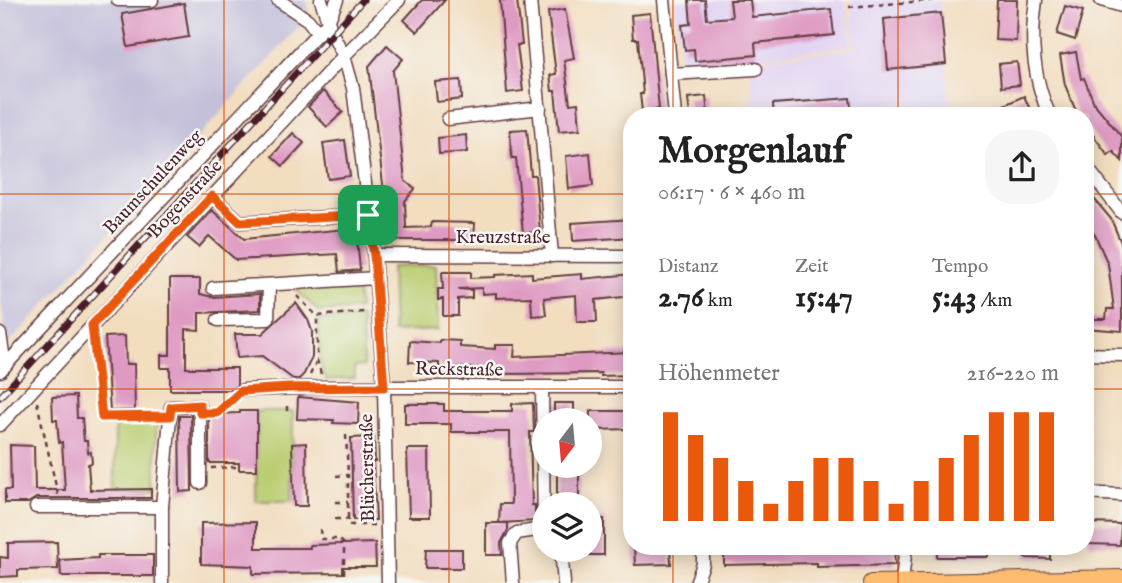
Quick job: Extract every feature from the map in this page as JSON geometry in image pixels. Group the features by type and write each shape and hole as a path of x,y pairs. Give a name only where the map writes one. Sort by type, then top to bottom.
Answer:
{"main road":[{"path":"871,583 1122,578"}],"street":[{"path":"118,0 152,0"},
{"path":"278,0 308,20 318,33"},
{"name":"Blücherstraße","path":"321,0 344,56 353,88 374,255 384,387 388,583"},
{"path":"328,22 337,0"},
{"name":"Bogenstraße","path":"0,425 212,196 399,0"},
{"path":"530,0 552,256"},
{"path":"664,0 675,107"},
{"path":"1036,0 1032,33 1035,67 1048,107"},
{"path":"1101,0 1122,6"},
{"name":"Baumschulenweg","path":"2,369 328,22"},
{"path":"671,74 757,69"},
{"path":"448,119 540,108"},
{"path":"1094,177 1122,213"},
{"path":"212,196 240,222 368,215"},
{"name":"Kreuzstraße","path":"374,255 623,256"},
{"path":"213,288 376,278"},
{"path":"218,320 268,319 269,286"},
{"name":"Baumschulenweg","path":"0,334 2,369"},
{"path":"1094,355 1122,355"},
{"name":"Reckstraße","path":"243,390 325,387 623,387"},
{"path":"542,388 543,492"},
{"path":"162,583 162,507 171,412 200,405 201,483"},
{"path":"1094,493 1122,495"},
{"path":"36,507 162,507"},
{"path":"513,583 510,543 517,533 532,531"},
{"path":"696,583 703,564 703,555"},
{"path":"902,582 905,555"},
{"path":"562,562 564,583"},
{"path":"1121,583 1122,578"}],"path":[{"path":"849,6 937,0"},
{"path":"286,285 317,316 317,360 325,387"},
{"path":"317,316 364,312"},
{"path":"92,325 102,417 171,412"},
{"path":"33,389 43,420 60,507"},
{"path":"200,413 217,413 243,390"},
{"path":"346,435 348,525 379,525"},
{"path":"201,468 239,467"},
{"path":"336,476 348,475"},
{"path":"336,502 348,502"},
{"path":"335,519 348,519"},
{"path":"320,529 321,539 339,539 344,544 344,575"}],"shaded area":[{"path":"0,0 306,0 309,12 296,30 7,346 0,295"},
{"path":"675,0 846,0 852,46 681,66"},
{"path":"851,0 940,0 950,107 753,107 750,60 855,49"}],"green space":[{"path":"436,265 438,330 393,332 391,267"},
{"path":"357,283 359,309 319,312 294,288"},
{"path":"361,317 364,366 354,367 355,378 326,380 320,362 319,320"},
{"path":"257,411 293,411 292,501 256,501"},
{"path":"115,418 156,418 156,489 115,488"}],"building":[{"path":"422,0 445,0 417,32 404,20"},
{"path":"500,0 517,0 522,45 517,45 523,91 507,93"},
{"path":"689,0 705,0 707,19 732,17 730,0 750,0 752,17 831,9 834,35 755,43 756,55 695,61 694,49 685,50 682,25 691,24"},
{"path":"997,0 1017,0 1016,41 995,40"},
{"path":"184,3 189,37 128,47 122,14"},
{"path":"1065,6 1083,11 1075,40 1057,34"},
{"path":"565,9 574,58 564,60 570,104 578,103 580,129 559,131 555,91 552,91 550,75 556,74 548,12"},
{"path":"650,13 659,107 642,107 640,94 643,94 638,39 633,39 631,15"},
{"path":"941,13 946,64 888,70 884,19"},
{"path":"387,45 403,59 393,71 405,181 415,189 405,201 406,228 431,227 432,222 475,223 474,240 396,240 395,200 385,201 369,66"},
{"path":"1076,52 1081,79 1084,78 1094,103 1122,137 1122,161 1113,151 1108,155 1094,136 1094,107 1074,107 1065,85 1060,55"},
{"path":"1017,62 1020,85 1001,87 999,64"},
{"path":"461,80 462,99 437,102 435,82"},
{"path":"323,91 343,112 327,127 308,107"},
{"path":"706,96 707,107 689,107 688,98"},
{"path":"1024,96 1029,107 1005,107"},
{"path":"850,98 851,107 773,107 773,104"},
{"path":"527,129 531,175 535,175 540,232 523,233 516,158 512,158 510,130"},
{"path":"293,133 304,143 283,166 272,156"},
{"path":"466,135 467,152 439,154 438,138"},
{"path":"345,140 350,176 328,179 323,143"},
{"path":"590,153 593,186 569,189 566,156"},
{"path":"1094,199 1111,219 1122,245 1122,331 1094,329 1094,319 1106,319 1107,309 1114,309 1108,264 1095,235"},
{"path":"212,210 244,239 356,228 360,270 339,272 337,254 236,260 209,236 199,247 187,237"},
{"path":"623,220 623,238 573,241 572,223"},
{"path":"442,272 471,272 471,278 532,273 532,278 582,274 582,279 623,275 623,297 596,300 597,322 577,322 576,295 544,298 546,315 532,316 531,297 496,298 496,293 482,294 482,288 458,289 472,290 472,298 458,299 458,316 443,316 443,299 438,300 438,289 443,289"},
{"path":"170,279 200,279 200,294 213,297 260,294 260,310 199,313 199,330 186,329 186,368 237,368 237,384 234,390 170,390 170,368 161,368 161,355 170,355"},
{"path":"296,303 312,331 312,357 299,379 293,379 262,356 237,358 235,334 262,334"},
{"path":"125,336 126,364 134,364 135,410 110,411 105,337"},
{"path":"440,340 460,341 460,347 495,349 495,345 515,345 514,357 623,352 623,375 495,374 495,369 439,367 439,363 409,362 410,341 440,343"},
{"path":"76,396 77,418 82,418 84,441 87,441 88,453 91,452 92,463 88,464 90,490 151,489 151,498 36,498 28,503 5,503 5,490 11,490 10,445 34,446 35,490 65,490 62,442 59,443 57,420 53,420 52,397"},
{"path":"298,397 359,402 358,424 297,419"},
{"path":"533,403 530,432 532,521 499,523 500,504 511,504 510,432 451,432 451,424 405,424 405,404 444,404 444,411 512,411 512,404"},
{"path":"554,403 574,403 574,408 554,408"},
{"path":"257,411 257,470 239,470 239,463 209,463 209,416"},
{"path":"602,411 623,411 623,429 602,430"},
{"path":"179,416 191,416 192,491 180,492"},
{"path":"374,437 376,520 353,520 351,438"},
{"path":"306,443 307,506 294,506 292,444"},
{"path":"407,449 429,449 430,517 409,517"},
{"path":"557,478 579,478 579,492 557,492"},
{"path":"604,519 604,555 602,555"},
{"path":"256,522 256,548 310,548 310,545 375,543 376,567 343,567 343,573 253,574 253,566 201,564 201,523"},
{"path":"486,523 508,523 508,530 501,543 502,555 486,555"},
{"path":"1094,523 1121,524 1120,545 1094,544"},
{"path":"57,542 58,569 18,570 18,576 0,577 0,557 8,558 8,543"},
{"path":"426,549 462,549 462,568 425,568"},
{"path":"98,555 153,555 153,576 61,576 60,560 98,558"},
{"path":"634,555 670,555 671,564 635,565"},
{"path":"724,555 894,555 895,565 817,567 817,563 724,565"},
{"path":"937,555 989,555 989,557"},
{"path":"1025,555 1050,555 1050,559 1025,558"}],"railway":[{"path":"0,397 363,0"}],"route":[{"path":"212,196 240,222 368,215 374,255 384,387 243,390 217,413 200,413 200,405 171,407 170,416 102,417 92,325 212,196"}]}
